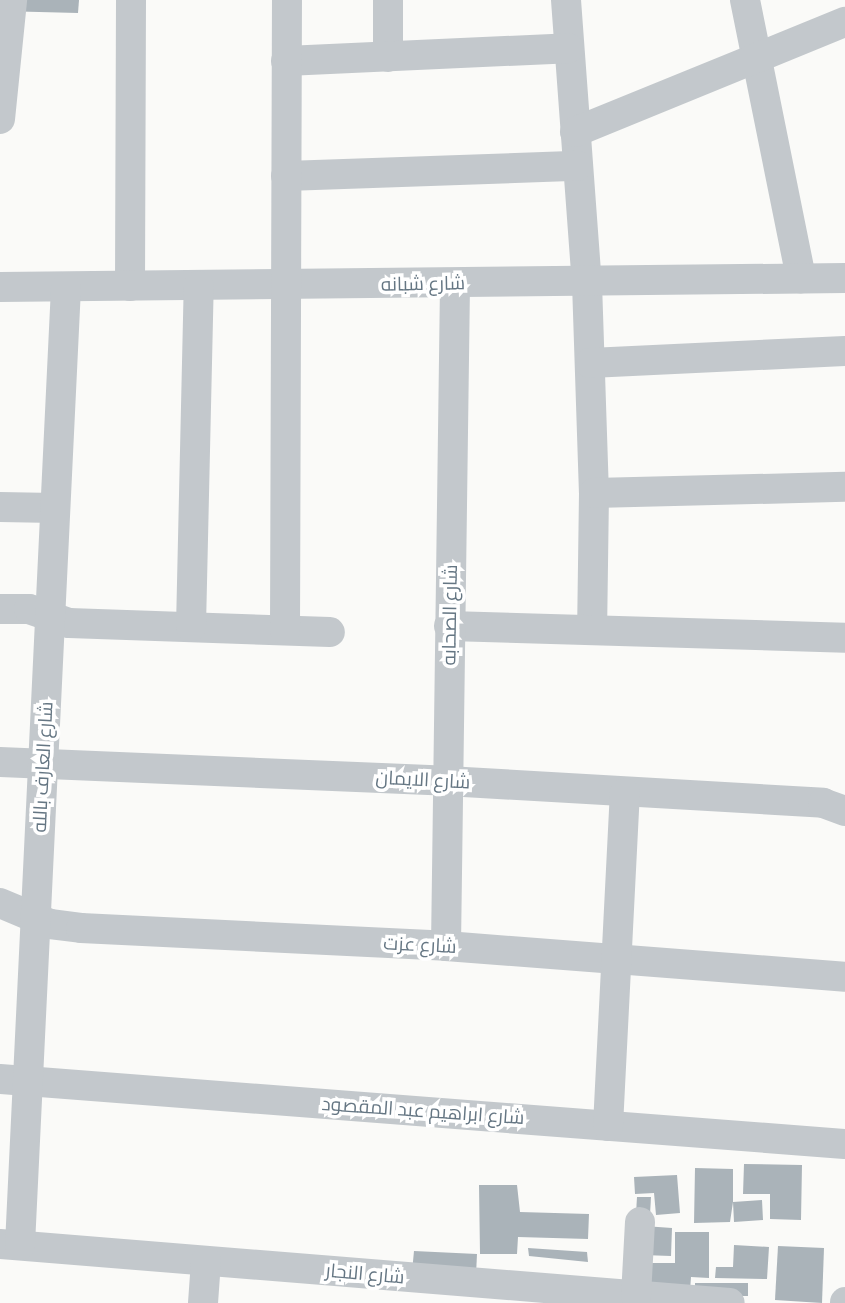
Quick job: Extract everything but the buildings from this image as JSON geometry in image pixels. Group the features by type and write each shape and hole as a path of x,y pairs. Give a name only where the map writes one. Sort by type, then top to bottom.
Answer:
{"street":[{"path":"0,118 12,0"},
{"path":"130,286 131,0"},
{"path":"285,630 286,0"},
{"path":"388,0 388,57"},
{"path":"565,0 587,283 594,494 593,629"},
{"path":"745,0 801,278"},
{"path":"575,132 845,22"},
{"path":"286,61 569,48"},
{"path":"286,176 578,166"},
{"name":"شارع شبانه","path":"0,287 587,283 845,278"},
{"name":"شارع الصحابه","path":"446,946 455,284"},
{"path":"191,627 199,286"},
{"name":"شارع العارف بالله","path":"10,1245 14,1080 36,918 66,288"},
{"path":"590,363 845,351"},
{"path":"594,494 845,487"},
{"path":"0,507 55,508"},
{"path":"0,609 29,609 69,623 330,632"},
{"path":"449,626 845,638"},
{"name":"شارع الايمان","path":"0,762 447,781 823,803 845,811"},
{"path":"608,1126 625,793"},
{"name":"شارع عزت","path":"0,903 36,918 81,928 446,946 845,977"},
{"name":"شارع ابراهيم عبد المقصود","path":"14,1080 845,1144"},
{"path":"636,1296 640,1222"},
{"name":"شارع النجار","path":"10,1245 730,1303"},
{"path":"203,1303 206,1261"}]}
